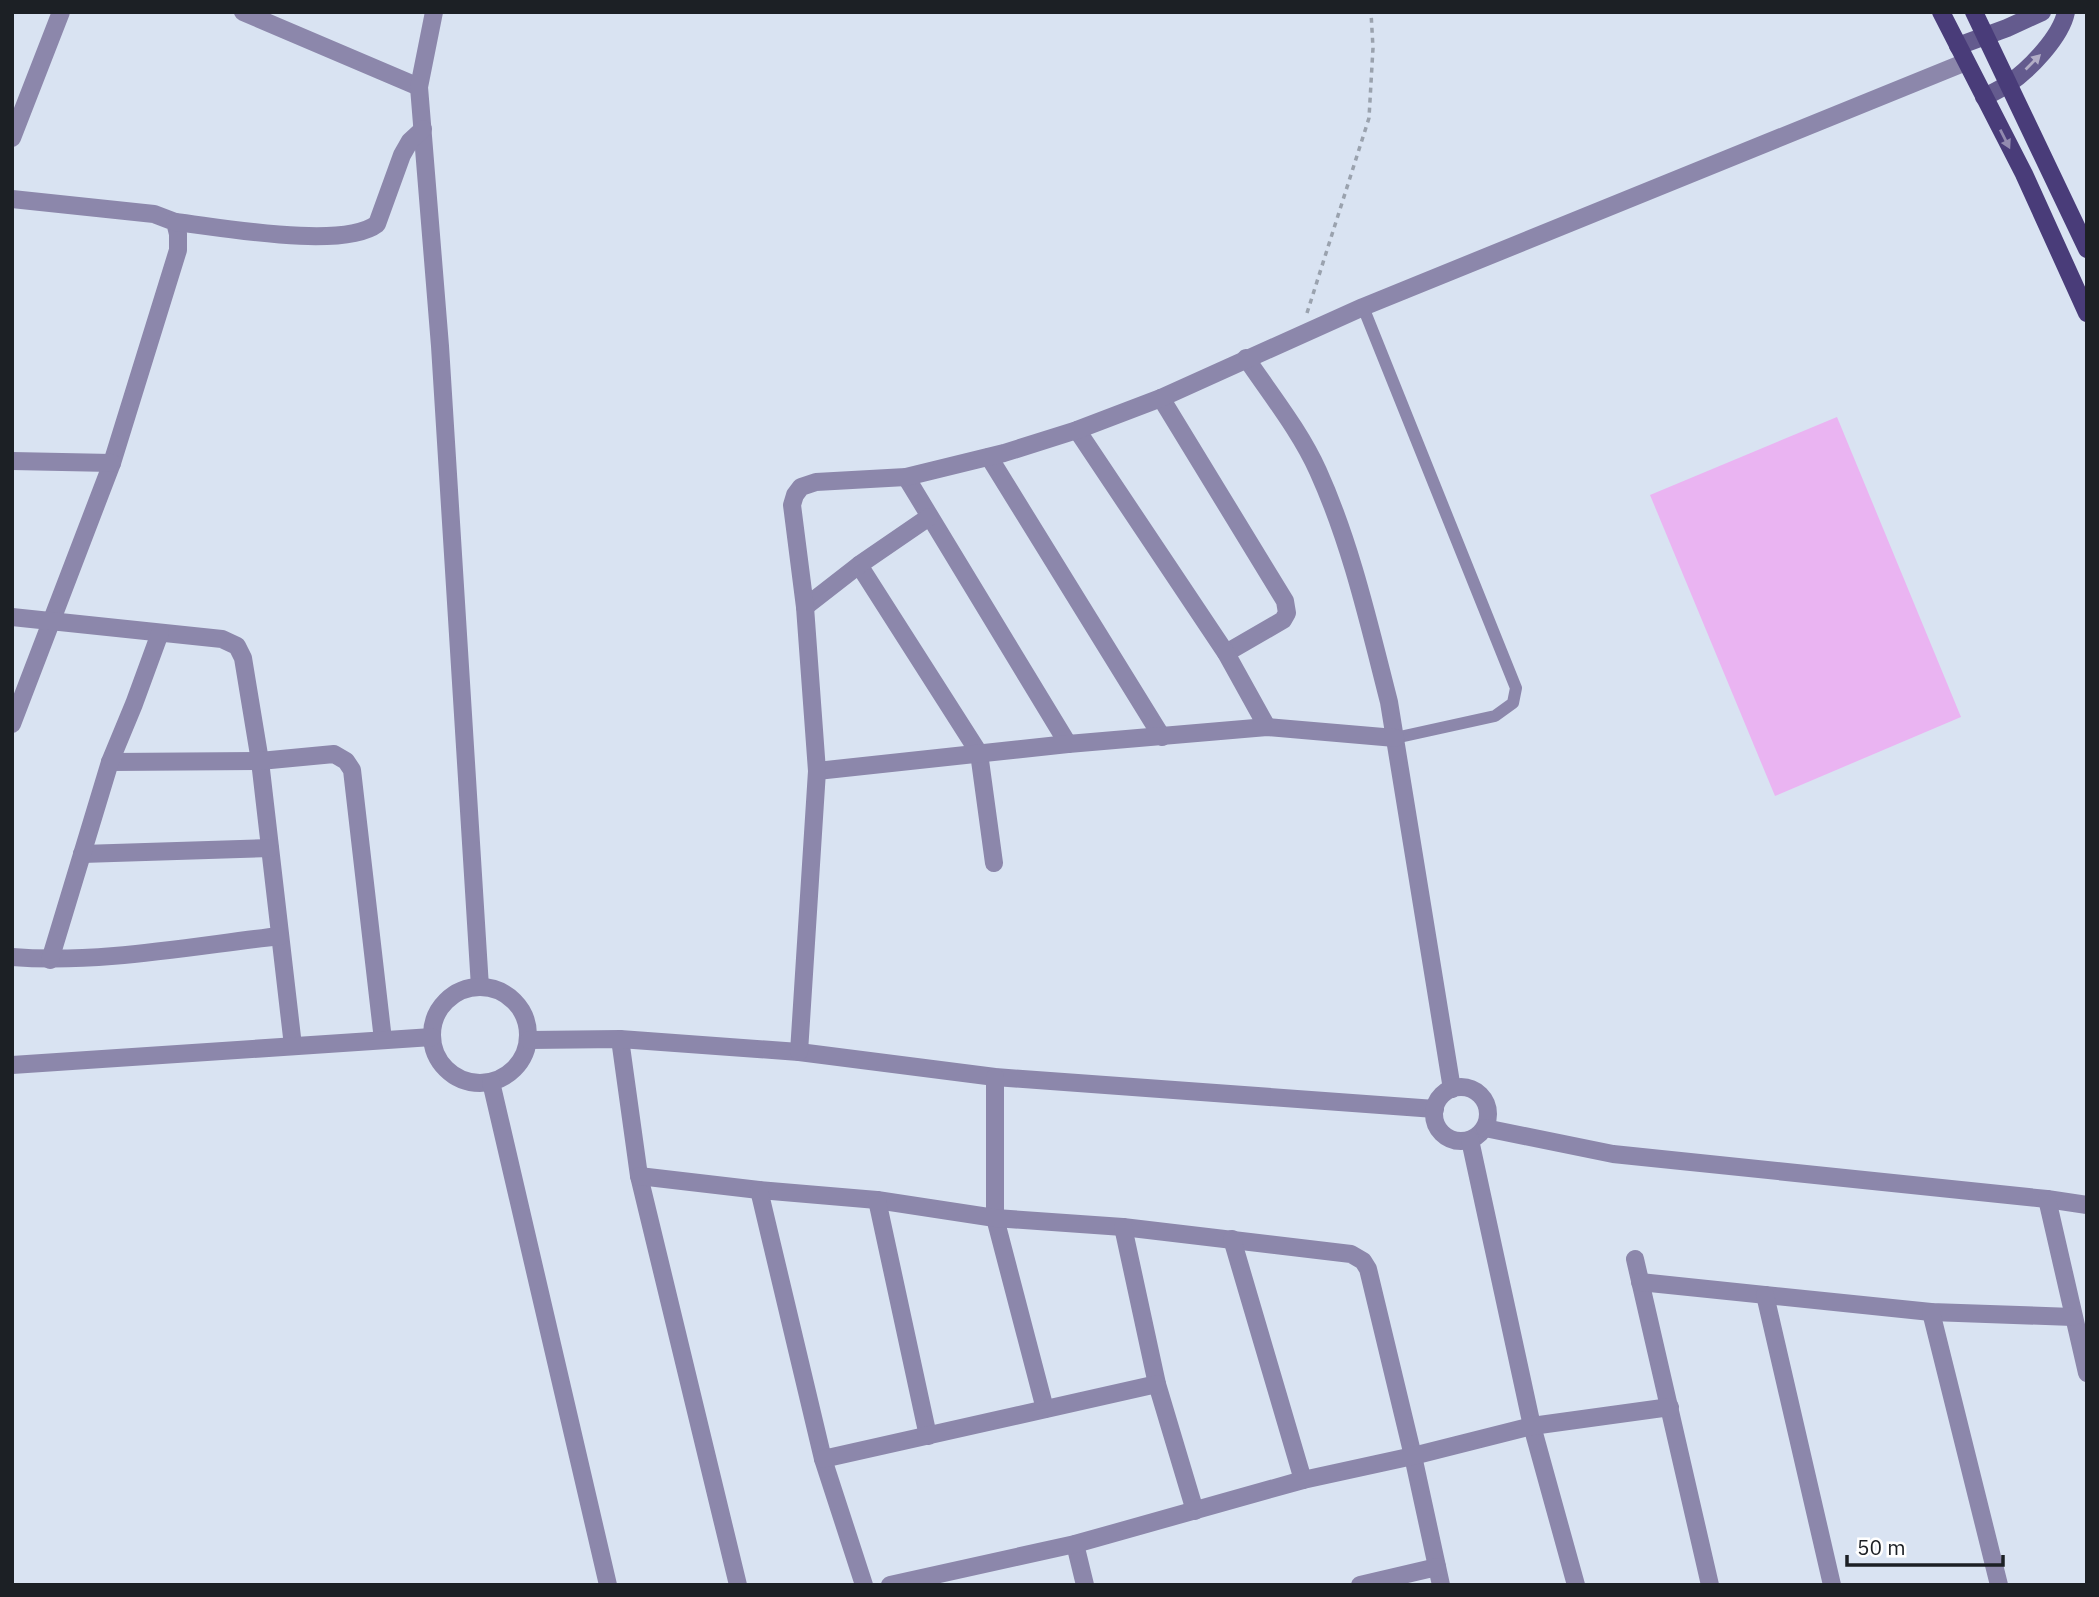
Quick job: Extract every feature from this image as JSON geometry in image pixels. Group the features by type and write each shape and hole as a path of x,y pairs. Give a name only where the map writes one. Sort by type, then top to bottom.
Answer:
{"main road":[{"path":"1941,12 2024,174 2087,313"},
{"path":"1974,12 2087,248"}],"street":[{"path":"12,138 16,117 61,12"},
{"path":"243,12 419,87"},
{"path":"434,12 419,87 440,346 480,987"},
{"path":"799,1052 817,771 805,607 792,505 801,487 816,482 906,477 989,457 1077,430 1161,398 1363,307 1962,54 1986,36 2042,12"},
{"path":"1984,97 2009,84 2038,58 2060,29 2066,12"},
{"path":"12,199 154,214 175,222 318,237 370,229 377,224 402,155 410,141 423,129"},
{"path":"12,724 112,463 178,250 175,222"},
{"path":"1246,358 1300,437 1318,471 1342,532 1377,655 1389,702 1452,1089"},
{"path":"1161,398 1285,601 1287,612 1283,620 1226,653"},
{"path":"1077,430 1226,653 1267,727"},
{"path":"989,457 1162,737"},
{"path":"12,461 112,463"},
{"path":"906,477 1068,744"},
{"path":"805,607 859,565 929,517"},
{"path":"859,565 979,753 994,863"},
{"path":"12,617 222,639 237,646 243,657 260,761 293,1046"},
{"path":"50,960 110,762 160,633"},
{"path":"817,771 1068,744 1267,727 1395,738"},
{"path":"110,762 260,761 334,754 346,761 352,770 383,1041"},
{"path":"82,854 270,848"},
{"path":"12,957 50,960 96,957 280,936"},
{"path":"480,987 496,989 510,997 521,1009 528,1024 528,1040 525,1055 517,1067 505,1077 477,1084 463,1081 451,1074 434,1051 432,1037 440,1008 451,996 465,989 480,987"},
{"path":"12,1065 432,1037"},
{"path":"528,1040 620,1039 799,1052 995,1077 1435,1109"},
{"path":"620,1039 639,1176 738,1585"},
{"path":"995,1077 995,1219 1045,1409"},
{"path":"491,1082 608,1585"},
{"path":"1452,1089 1471,1089 1479,1093 1485,1101 1488,1119 1485,1128 1470,1140 1452,1140 1438,1128 1435,1109 1444,1093 1452,1089"},
{"path":"1485,1128 1613,1154 2087,1205"},
{"path":"1470,1140 1532,1426 1576,1585"},
{"path":"639,1176 877,1200 995,1219 1123,1227 1351,1254 1363,1261 1368,1269 1441,1585"},
{"path":"759,1190 823,1459 864,1585"},
{"path":"2047,1199 2087,1373"},
{"path":"877,1200 928,1436"},
{"path":"1123,1227 1157,1384 1195,1511"},
{"path":"1232,1239 1303,1480"},
{"path":"1635,1259 1710,1585"},
{"path":"1640,1282 1930,1312 2073,1317"},
{"path":"1765,1294 1832,1585"},
{"path":"1930,1312 1999,1585"},
{"path":"823,1459 1157,1384"},
{"path":"890,1585 1075,1544 1303,1480 1532,1426 1670,1407"},
{"path":"1075,1544 1085,1585"},
{"path":"1360,1585 1437,1567"}],"lane":[{"path":"1363,307 1516,688 1513,703 1495,716 1395,738"}],"path":[{"path":"1300,335 1369,118 1373,48 1371,12"}],"shaded area":[{"path":"1837,417 1961,717 1775,796 1650,495"}]}
